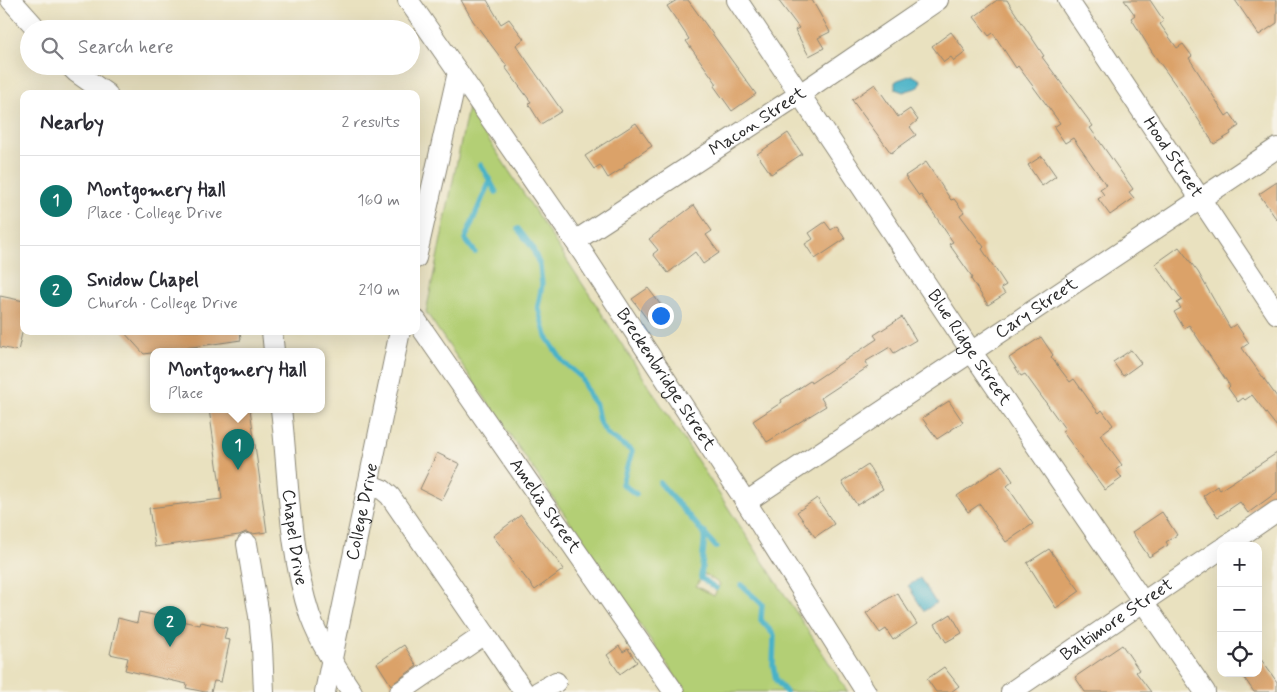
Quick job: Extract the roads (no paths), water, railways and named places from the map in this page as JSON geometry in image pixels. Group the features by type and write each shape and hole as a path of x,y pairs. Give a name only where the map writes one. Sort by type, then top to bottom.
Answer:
{"street":[{"path":"11,0 29,20"},
{"path":"408,0 458,72 420,240"},
{"name":"Blue Ridge Street","path":"737,0 971,351 1205,692"},
{"name":"Macon Street","path":"575,241 800,94 938,0"},
{"name":"Hood Street","path":"1068,0 1277,314"},
{"name":"Breckenbridge Street","path":"458,72 575,241 746,502 866,692"},
{"path":"81,75 102,90"},
{"name":"Cary Street","path":"746,502 1277,148"},
{"name":"Amelia Street","path":"420,326 674,692"},
{"path":"272,335 274,348"},
{"name":"College Drive","path":"325,692 399,335"},
{"name":"Chapel Drive","path":"281,413 295,555 310,616 331,661 352,692"},
{"path":"368,484 383,490 390,496 524,692"},
{"path":"1232,542 1277,511"},
{"path":"247,544 261,632 264,692"},
{"name":"Baltimore Street","path":"1012,692 1217,552"},
{"path":"400,692 485,634"},
{"path":"538,692 556,682"}],"water":[{"path":"912,75 921,80 919,87 903,92 895,89 895,82"},
{"path":"920,578 936,603 924,611 908,586"}],"waterway":[{"path":"481,165 496,192"},
{"path":"475,252 465,239 490,180"},
{"path":"518,229 532,247 540,266 542,285 538,306 546,336 563,362 581,377 590,397 596,405 599,421 607,434 632,451 622,484 636,494"},
{"path":"660,483 716,547"},
{"path":"705,533 701,578 716,588"},
{"path":"741,585 762,604 761,620 774,635 773,665 776,680 786,692"}],"place":[{"name":"Montgomery Hall","path":"238,470"},
{"name":"Snidow Chapel","path":"170,647"}]}
